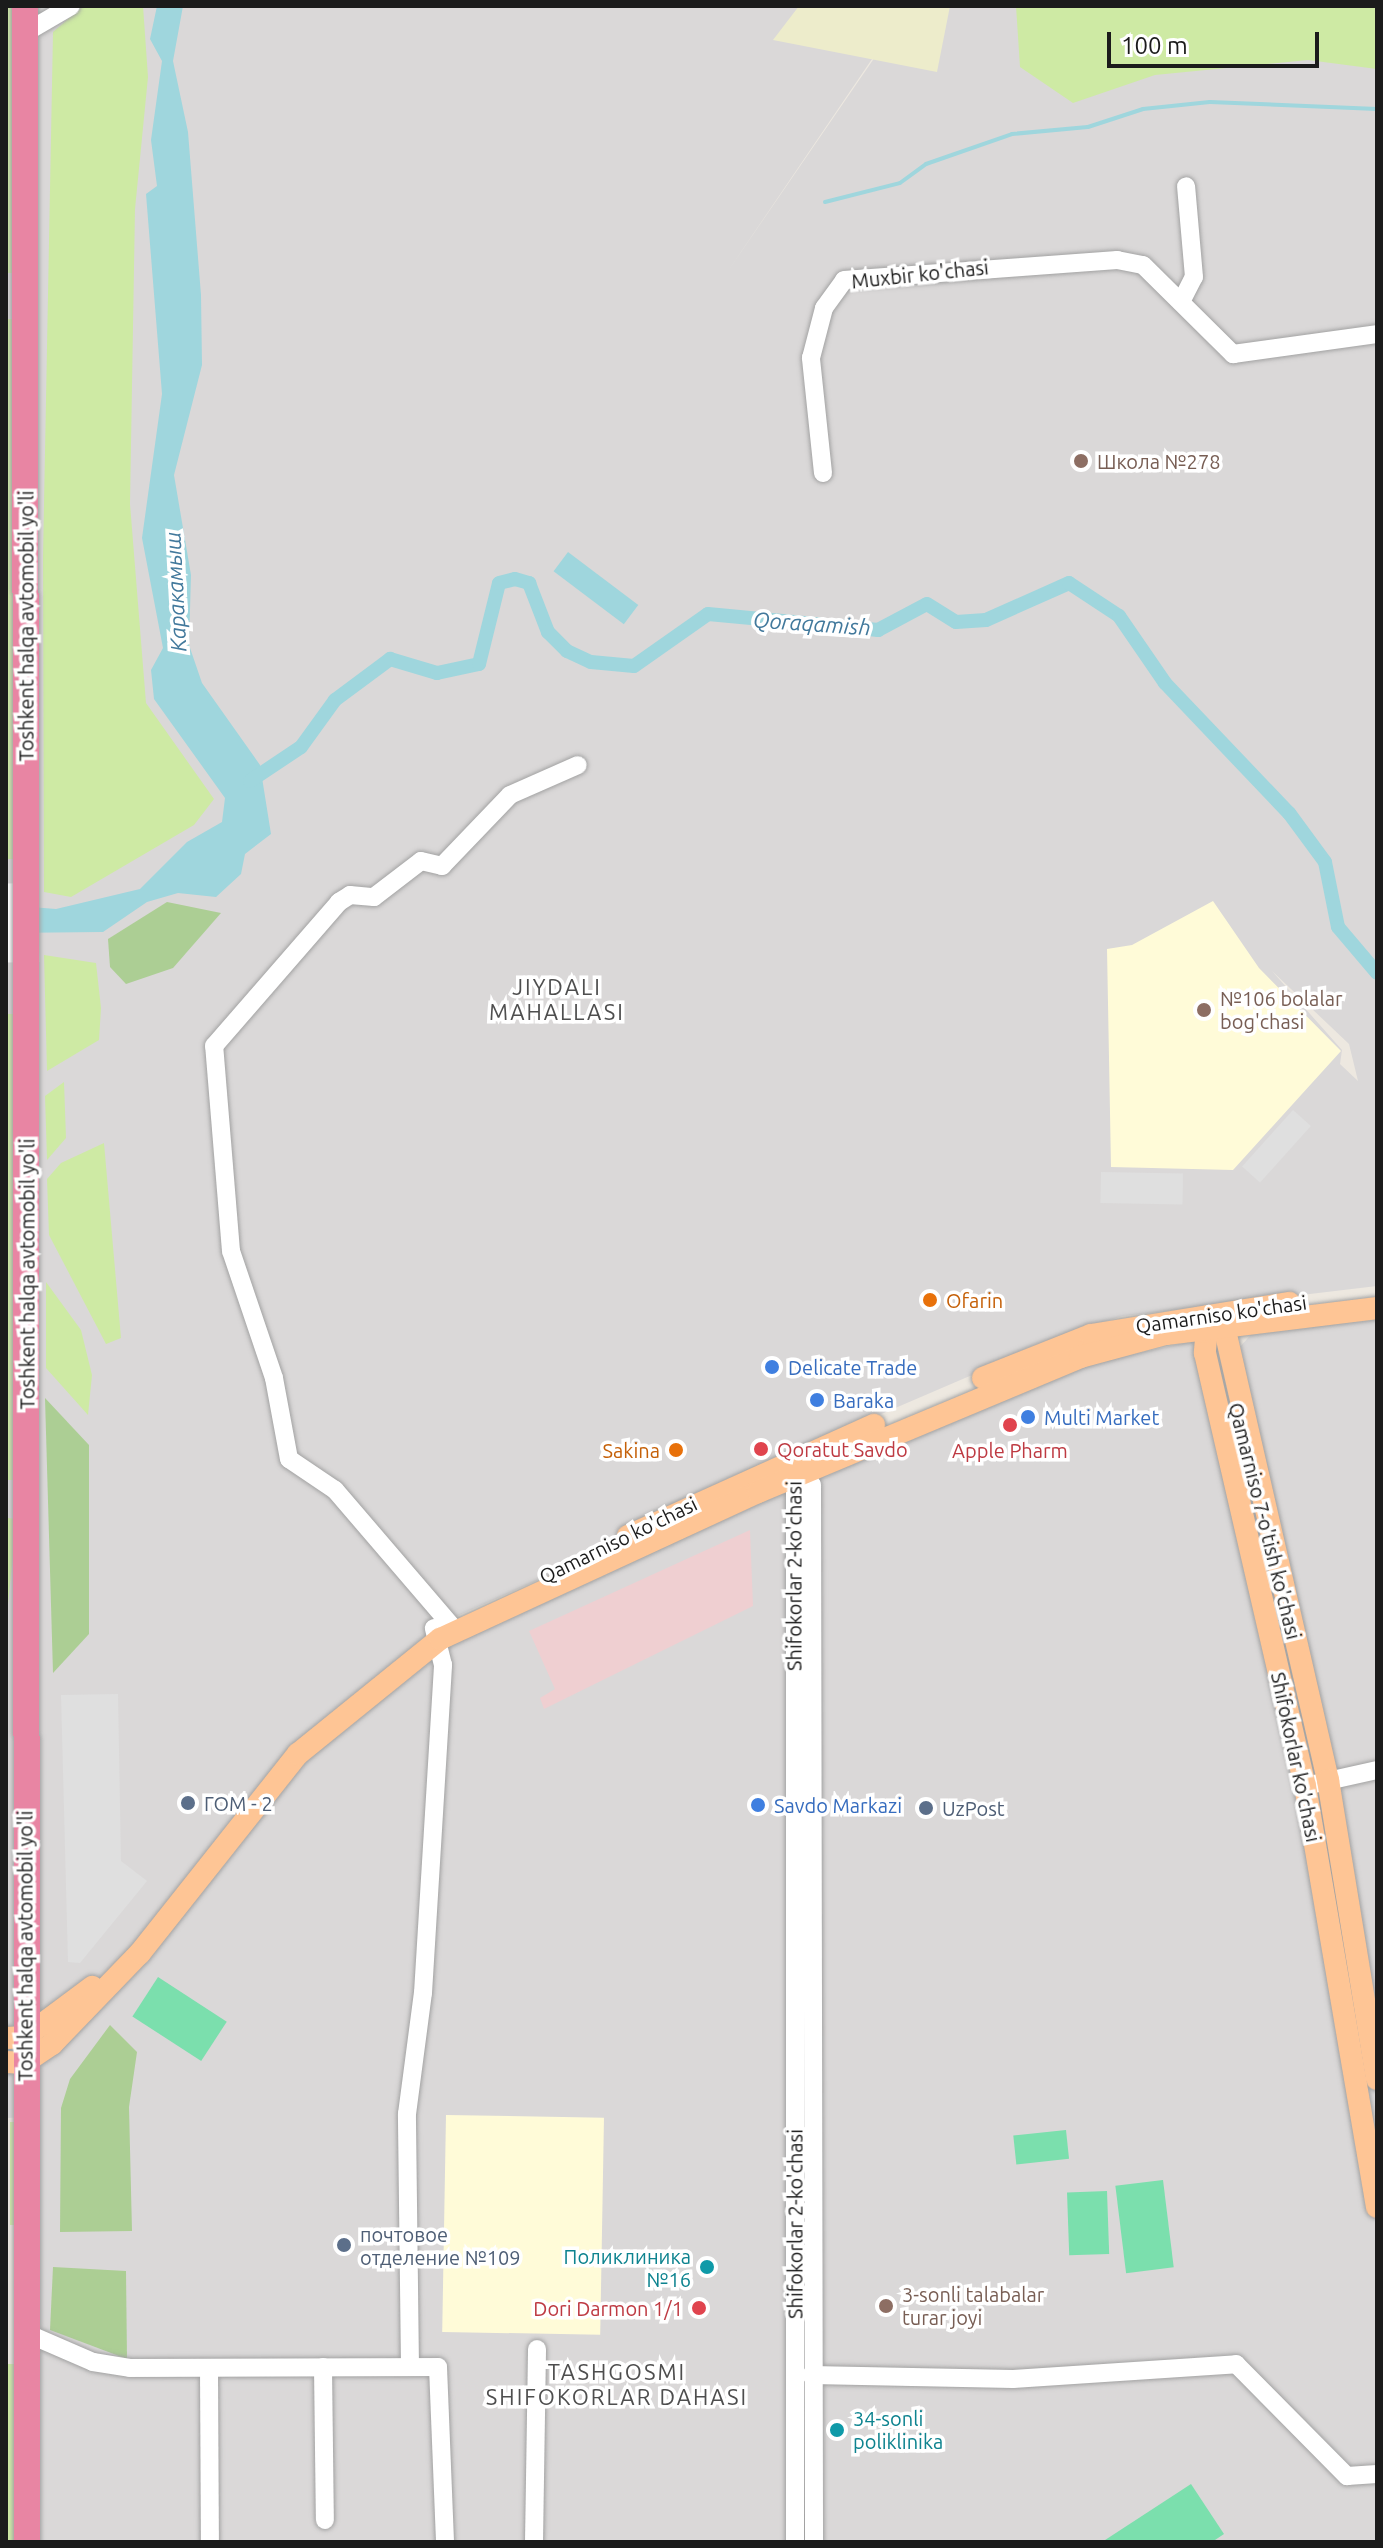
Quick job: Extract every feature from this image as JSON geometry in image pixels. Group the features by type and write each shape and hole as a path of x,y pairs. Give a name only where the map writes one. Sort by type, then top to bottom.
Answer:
{"highway":[{"name":"Toshkent halqa avtomobil yo'li","path":"25,6 16,292 26,964 16,1502 15,2050 16,2333 27,2542"}],"main road":[{"name":"Qamarniso ko'chasi","path":"15,2050 140,1953 266,1788 344,1702 444,1629 799,1470 1077,1340 1212,1322 1377,1293"},
{"name":"Qamarniso ko'chasi","path":"1212,1322 1377,1308"},
{"name":"Qamarniso 7-o'tish ko'chasi","path":"1212,1322 1328,1780"},
{"name":"Shifokorlar ko'chasi","path":"1212,1322 1305,1786 1377,2207"},
{"name":"Shifokorlar ko'chasi","path":"1328,1780 1377,2079"}],"street":[{"path":"25,33 71,6"},
{"path":"1181,302 1194,277 1186,186"},
{"name":"Muxbir ko'chasi","path":"823,473 811,358 824,308 844,280 1117,260 1143,265 1233,354 1377,334"},
{"path":"410,2367 407,2114 423,1993 444,1629 335,1490 289,1459 274,1378 231,1251 214,1046 339,902 350,895 374,897 421,861 442,866 510,795 578,765"},
{"name":"Shifokorlar 2-ko'chasi","path":"799,1470 814,2542"},
{"name":"Shifokorlar 2-ko'chasi","path":"795,2542 799,1470"},
{"path":"1305,1786 1377,1770"},
{"path":"16,2333 93,2362 209,2368 438,2367 445,2542"},
{"path":"534,2542 537,2349"},
{"path":"811,2375 1013,2379 1236,2364 1347,2476 1377,2474"},
{"path":"323,2367 325,2520"},
{"path":"209,2368 210,2542"}],"shaded area":[{"path":"6,6 908,6 728,271 910,6 1377,6 1377,1286 1123,1316 1079,1329 765,1464 594,1555 448,1620 479,1618 1094,1363 1193,1341 1304,1785 1340,1778 1329,1758 1239,1348 1255,1330 1377,1320 1377,2542 27,2542 27,2117 6,2118","holes":["1272,971 1349,1044 1358,1081 1340,1064 1342,1050"]},
{"name":"№106 bolalar bog'chasi","path":"1213,901 1259,968 1341,1051 1233,1170 1111,1167 1107,949 1132,945"},
{"path":"1293,1110 1311,1126 1260,1183 1242,1166"},
{"path":"1101,1172 1183,1173 1182,1204 1100,1203"},
{"path":"750,1530 753,1606 544,1709 540,1698 555,1689 529,1631"},
{"path":"118,1694 121,1861 147,1881 80,1963 68,1962 61,1695"},
{"path":"446,2115 604,2118 600,2335 442,2332"}],"green space":[{"path":"7,6 16,6 16,273 7,273"},
{"path":"83,6 143,6 148,77 135,209 130,504 146,703 214,799 194,825 71,897 44,892 43,557 53,32"},
{"path":"799,6 950,6 937,72 773,40"},
{"path":"1016,6 1377,6 1377,69 1308,60 1155,75 1073,103 1020,67"},
{"path":"6,319 15,319 15,859 6,859"},
{"path":"167,902 221,913 173,968 126,984 110,967 108,939"},
{"path":"44,955 96,963 101,1008 99,1040 47,1071"},
{"path":"8,1014 17,1014 17,1480 8,1480"},
{"path":"64,1082 66,1138 47,1160 45,1096"},
{"path":"104,1143 121,1338 106,1344 49,1235 47,1179 61,1163"},
{"path":"46,1282 81,1330 92,1375 88,1415 46,1368"},
{"path":"45,1398 89,1445 89,1634 53,1673"},
{"path":"8,1518 17,1519 6,1623 6,1537"},
{"path":"158,1977 227,2022 201,2061 132,2016"},
{"path":"110,2025 137,2052 129,2107 132,2231 60,2232 61,2108 70,2079"},
{"path":"10,2122 20,2122 20,2225 10,2225"},
{"path":"1066,2130 1069,2159 1016,2164 1013,2136"},
{"path":"1163,2180 1174,2267 1126,2273 1115,2186"},
{"path":"1107,2191 1109,2254 1069,2255 1067,2192"},
{"path":"53,2267 126,2271 127,2359 50,2330"},
{"path":"6,2364 15,2364 15,2542 6,2542"},
{"path":"1191,2484 1224,2534 1212,2542 1102,2542"}],"water":[{"name":"Каракамыш","path":"157,6 183,6 173,61 188,132 201,295 202,365 174,475 191,575 189,645 202,683 260,765 271,834 245,854 241,874 216,897 178,893 147,902 103,932 6,933 6,905 56,909 140,889 187,842 222,822 225,798 154,699 151,670 163,648 142,538 162,394 146,194 157,186 151,140 162,61 150,39"},
{"path":"568,552 638,605 624,624 554,571"}],"pier":[{"path":"38,883 39,962 7,963 6,884"}],"waterway":[{"path":"825,202 900,183 926,164 1012,134 1088,127 1143,109 1210,102 1377,109"},
{"name":"Qoraqamish","path":"250,781 301,747 335,700 390,659 437,673 479,664 499,583 515,579 529,583 548,632 567,651 591,662 634,666 708,614 878,630 927,604 956,622 986,620 1069,583 1119,616 1165,683 1289,813 1325,862 1338,927 1377,973"}],"place":[{"name":"Школа №278","path":"1081,461"},
{"name":"№106 bolalar bog'chasi","path":"1204,1010"},
{"name":"Ofarin","path":"930,1300"},
{"name":"Delicate Trade","path":"772,1367"},
{"name":"Baraka","path":"817,1400"},
{"name":"Multi Market","path":"1028,1417"},
{"name":"Apple Pharm","path":"1010,1425"},
{"name":"Qoratut Savdo","path":"761,1449"},
{"name":"Sakina","path":"676,1450"},
{"name":"ГОМ - 2","path":"188,1803"},
{"name":"Savdo Markazi","path":"758,1805"},
{"name":"UzPost","path":"926,1808"},
{"name":"почтовое отделение №109","path":"344,2245"},
{"name":"Поликлиника №16","path":"707,2267"},
{"name":"3-sonli talabalar turar joyi","path":"886,2306"},
{"name":"Dori Darmon 1/1","path":"699,2308"},
{"name":"34-sonli poliklinika","path":"837,2430"}],"district":[{"name":"JIYDALI MAHALLASI","path":"557,998"},
{"name":"TASHGOSMI SHIFOKORLAR DAHASI","path":"617,2384"}]}
